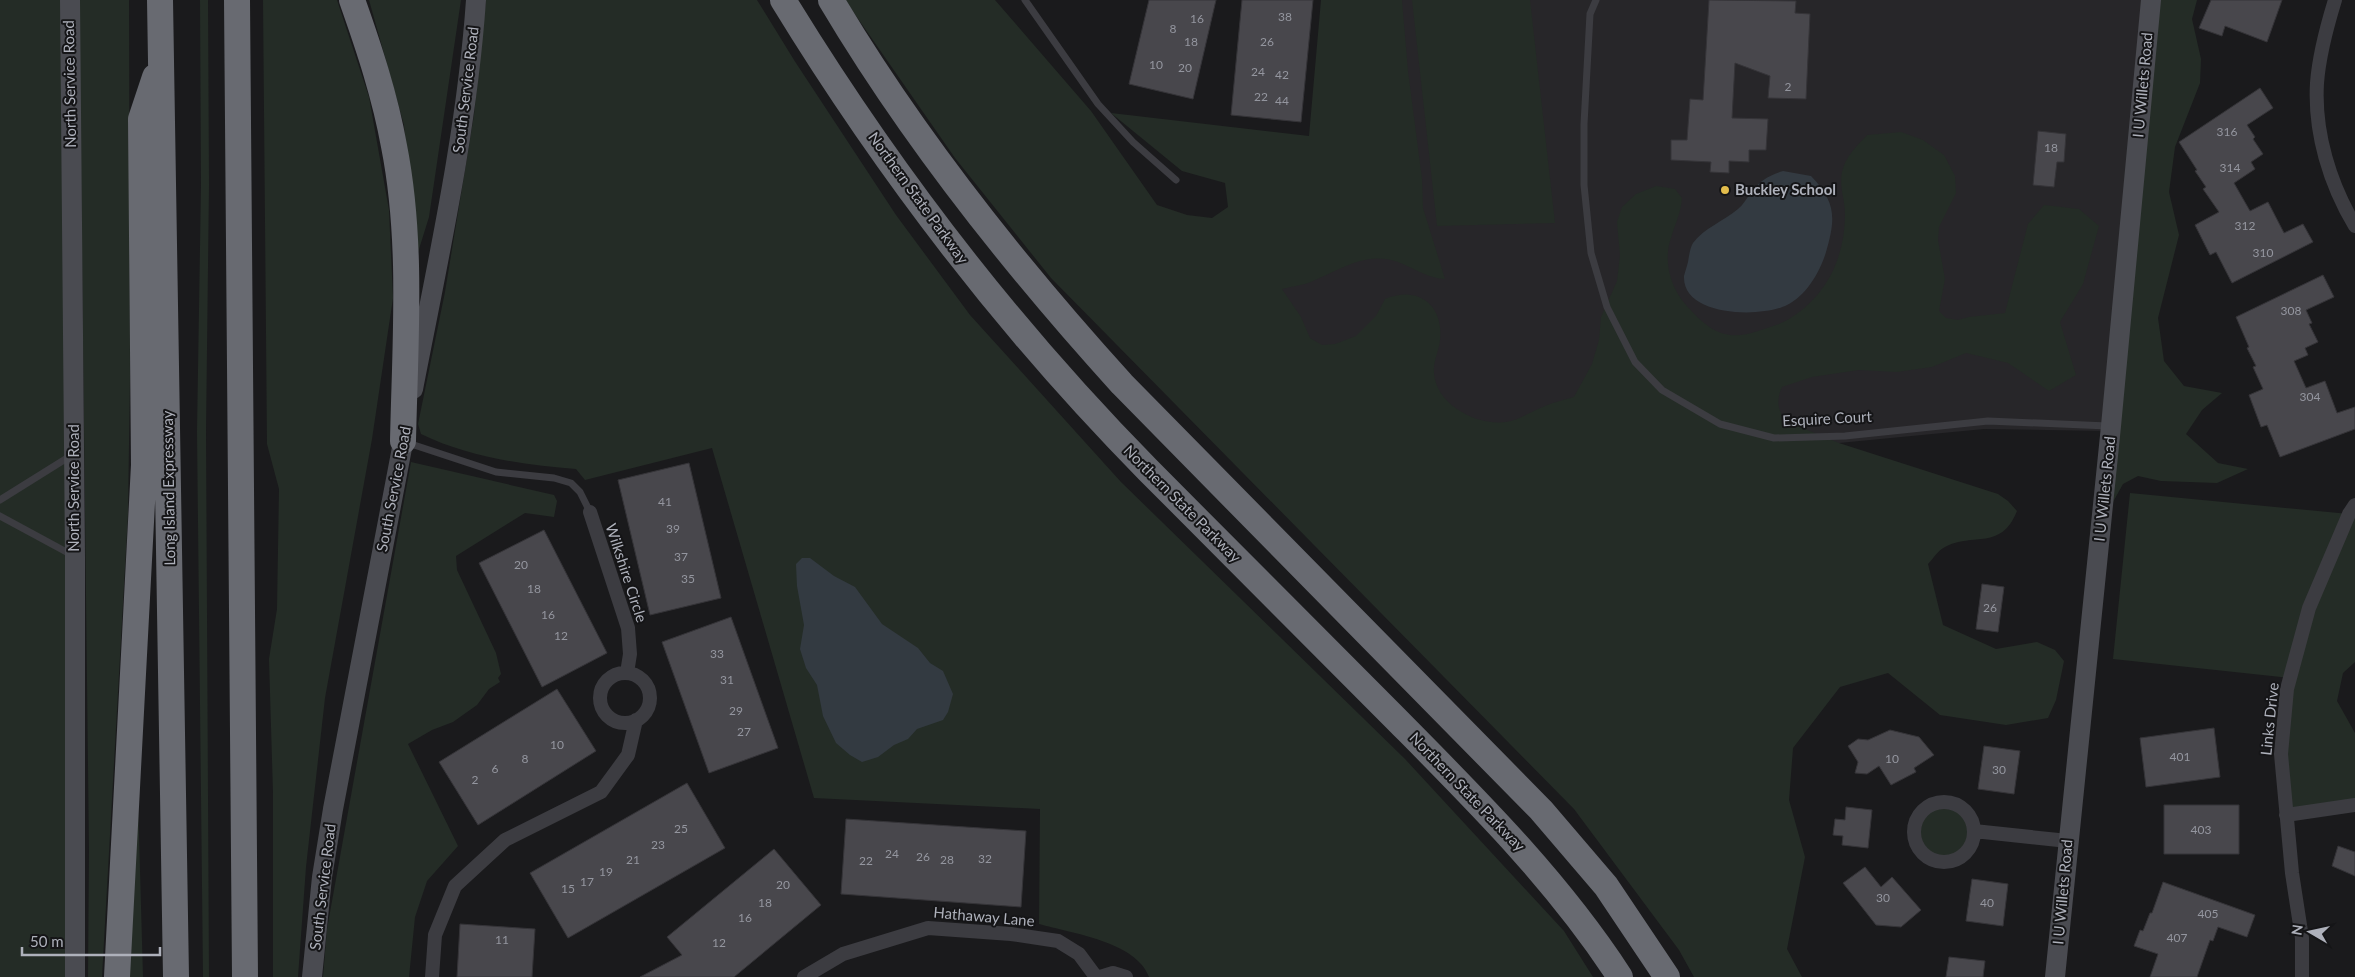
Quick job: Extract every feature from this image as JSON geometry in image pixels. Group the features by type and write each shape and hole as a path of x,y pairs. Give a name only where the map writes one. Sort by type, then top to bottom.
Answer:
{"highway":[{"name":"Long Island Expressway","path":"160,0 176,977"},
{"path":"237,0 245,977"},
{"path":"352,0 389,119 401,191 406,263 403,441"},
{"name":"Northern State Parkway","path":"783,0 811,46 887,159 968,267 1016,326 1127,448 1504,829 1570,907 1620,977"},
{"path":"830,0 877,72 949,174 1024,271 1072,329 1122,384 1541,810 1606,886 1667,977"},
{"path":"117,977 144,465 141,119 161,60"}],"main road":[{"name":"North Service Road","path":"70,0 75,557 75,977"},
{"name":"South Service Road","path":"312,977 322,877 332,818 454,176 465,110 476,0"},
{"name":"I U Willets Road","path":"2055,977 2111,426 2151,0"}],"street":[{"path":"2335,0 2317,83 2320,134 2333,182 2355,226"},
{"name":"Links Drive","path":"2302,977 2301,931 2286,815 2281,754 2287,689 2309,608 2349,514 2355,505"},
{"name":"Wilkshire Circle","path":"590,512 628,628 630,654 627,673"},
{"path":"618,673 627,673 642,680 650,694 647,709 636,720 628,722 612,719 606,714 600,699 601,691 610,677 618,673"},
{"path":"432,977 435,935 455,886 506,840 602,792 628,755 636,720"},
{"path":"1940,803 1959,806 1969,817 1974,831 1973,842 1968,851 1960,858 1951,862 1941,862 1932,860 1918,848 1914,829 1923,812 1940,803"},
{"path":"2286,815 2355,805"},
{"path":"1974,831 2068,841"},
{"name":"Hathaway Lane","path":"804,977 843,954 928,928 1012,934 1058,941 1079,954 1096,977"},
{"path":"1100,977 1113,973 1126,977"}],"lane":[{"path":"1025,0 1098,104 1133,142 1176,180"},
{"name":"Esquire Court","path":"1596,0 1590,14 1584,124 1584,185 1591,253 1607,307 1635,362 1662,390 1720,424 1774,438 1844,436 1988,421 2111,426"},
{"path":"403,441 496,472 554,478 571,483 580,492 590,512"},
{"path":"0,500 74,454"},
{"path":"0,516 75,557"}],"shaded area":[{"path":"0,0 70,0 75,977 0,977"},
{"path":"79,0 129,0 130,376 128,514 102,977 88,977 89,851"},
{"path":"200,0 208,0 209,185 206,432 209,977 203,977 197,432 201,185"},
{"path":"263,0 337,0 369,97 389,210 393,298 372,439 325,698 306,867 298,977 273,977 273,793 269,659 277,609 279,489 267,444"},
{"path":"369,0 461,0 429,217 415,262 404,125"},
{"path":"486,0 757,0 794,60 896,215 970,315 1121,482 1405,759 1564,931 1593,977 1149,977 1142,965 1131,955 1117,947 1085,935 1039,924 1040,809 814,798 712,448 585,480 576,469 497,459 458,449 421,434 418,424 445,292 474,115"},
{"path":"845,0 995,0 1091,111 1157,205 1187,215 1212,218 1228,207 1225,183 1182,171 1111,113 1309,136 1321,0 1402,0 1408,71 1422,179 1423,208 1445,279 1429,276 1394,261 1375,259 1354,263 1305,284 1282,289 1301,317 1310,338 1322,345 1335,344 1356,336 1376,316 1385,299 1408,294 1418,296 1426,301 1438,316 1440,327 1440,340 1434,369 1436,384 1450,404 1471,417 1483,421 1511,421 1548,405 1574,397 1592,364 1599,340 1601,317 1617,281 1620,255 1617,222 1622,207 1636,194 1656,186 1675,189 1682,198 1669,246 1668,264 1672,282 1680,298 1702,322 1728,335 1749,334 1786,321 1814,299 1823,287 1831,274 1842,245 1845,214 1841,183 1842,172 1852,152 1867,135 1901,132 1923,140 1944,155 1955,176 1956,193 1939,227 1938,240 1945,279 1939,311 1946,318 1958,320 2005,313 2028,224 2044,205 2079,209 2099,226 2083,284 2060,322 2076,375 2049,391 2008,363 1966,353 1932,367 1897,372 1859,370 1812,377 1782,387 1778,401 1780,410 1788,422 1839,443 1998,494 2017,511 2011,523 1995,536 1956,543 1942,548 1928,564 1943,625 1996,649 2037,642 2055,650 2064,661 2056,700 2048,718 2006,725 1940,715 1888,673 1840,687 1793,748 1789,800 1805,857 1787,949 1802,977 1694,977 1679,950 1574,809 1051,278 955,158"},
{"name":"Buckley School","path":"1321,0 2147,0 2105,431 1984,429 1839,443 1773,443 1499,432 1367,412 1252,299 1332,244"},
{"path":"1412,0 1530,0 1555,223 1437,226"},
{"path":"2156,0 2197,0 2192,19 2201,59 2200,83 2175,147 2169,192 2179,235 2158,318 2164,361 2184,386 2222,393 2202,410 2186,434 2218,463 2248,469 2217,483 2161,481 2138,476 2123,484 2113,502"},
{"path":"1783,171 1811,176 1825,194 1832,211 1831,229 1826,252 1811,283 1800,296 1787,305 1760,312 1725,311 1709,307 1696,300 1687,290 1684,276 1693,243 1708,229 1740,207 1760,182"},
{"path":"411,462 554,495 557,501 554,517 525,513 456,556 457,570 496,653 501,674 498,678 500,682 489,689 477,705 453,722 432,730 408,744 458,846 427,881 415,917 409,977 323,977 327,929"},
{"path":"2130,493 2349,514 2355,505 2355,662 2343,673 2337,701 2355,733 2355,805 2286,815 2290,678 2113,659"},
{"path":"802,558 810,558 834,576 855,587 882,624 918,648 930,663 943,671 953,694 948,712 943,720 917,729 908,739 894,745 878,757 862,762 836,743 823,716 817,685 806,668 800,649 804,625 797,586 796,564"},
{"path":"137,763 143,977 125,977"},
{"path":"1944,802 1960,807 1965,811 1969,816 1974,832 1969,848 1965,853 1960,857 1944,862 1928,857 1923,853 1919,848 1914,832 1919,816 1923,811 1928,807"}],"building":[{"path":"1149,0 1216,0 1193,99 1129,84"},
{"path":"1242,0 1313,0 1301,122 1231,115"},
{"path":"1709,0 1796,1 1795,13 1810,14 1806,99 1768,98 1770,76 1735,63 1732,118 1768,119 1766,150 1749,150 1749,162 1729,161 1729,173 1710,172 1711,162 1671,160 1671,140 1687,140 1690,99 1703,100"},
{"path":"2211,0 2282,0 2267,42 2225,26 2222,36 2199,28"},
{"path":"2260,88 2273,108 2247,125 2255,137 2253,139 2263,154 2251,162 2255,169 2234,183 2250,211 2268,202 2284,233 2303,224 2313,242 2232,283 2216,252 2210,255 2195,225 2219,212 2203,189 2206,187 2179,142"},
{"path":"2038,131 2066,134 2064,162 2057,162 2054,187 2033,185"},
{"path":"2323,275 2334,297 2306,310 2312,323 2309,324 2318,342 2305,348 2308,355 2294,361 2306,388 2325,381 2337,413 2355,407 2355,429 2280,457 2267,425 2261,427 2249,395 2263,389 2253,367 2256,366 2247,348 2249,347 2236,317"},
{"path":"689,463 721,598 650,615 618,480"},
{"path":"544,530 607,653 542,687 479,563"},
{"path":"1982,584 2004,587 1998,632 1976,629"},
{"path":"731,617 778,748 709,773 662,642"},
{"path":"557,689 596,751 478,825 439,762"},
{"path":"2214,728 2220,777 2146,787 2140,738"},
{"path":"1890,730 1919,737 1934,755 1914,768 1916,772 1891,785 1879,766 1867,774 1855,773 1858,762 1848,746 1858,739 1868,740"},
{"path":"1984,746 2020,751 2014,794 1978,789"},
{"path":"687,783 725,848 568,938 530,873"},
{"path":"2164,805 2239,805 2239,854 2164,854"},
{"path":"1846,807 1872,810 1868,848 1842,845 1843,836 1833,835 1835,819 1845,820"},
{"path":"846,819 1026,831 1021,907 841,894"},
{"path":"2338,846 2355,852 2355,876 2332,866"},
{"path":"774,849 821,905 734,977 640,977 682,955 667,937"},
{"path":"1865,867 1881,887 1892,877 1921,910 1901,927 1876,925 1843,883"},
{"path":"1972,879 2008,884 2003,926 1966,921"},
{"path":"2163,882 2255,915 2247,937 2218,927 2213,941 2210,940 2197,977 2150,977 2158,954 2134,946 2140,930 2143,931 2150,913 2152,913"},
{"path":"460,924 535,929 532,977 457,977"},
{"path":"1949,957 1985,961 1983,977 1946,977"}],"place":[{"name":"Buckley School","path":"1725,190"}]}
